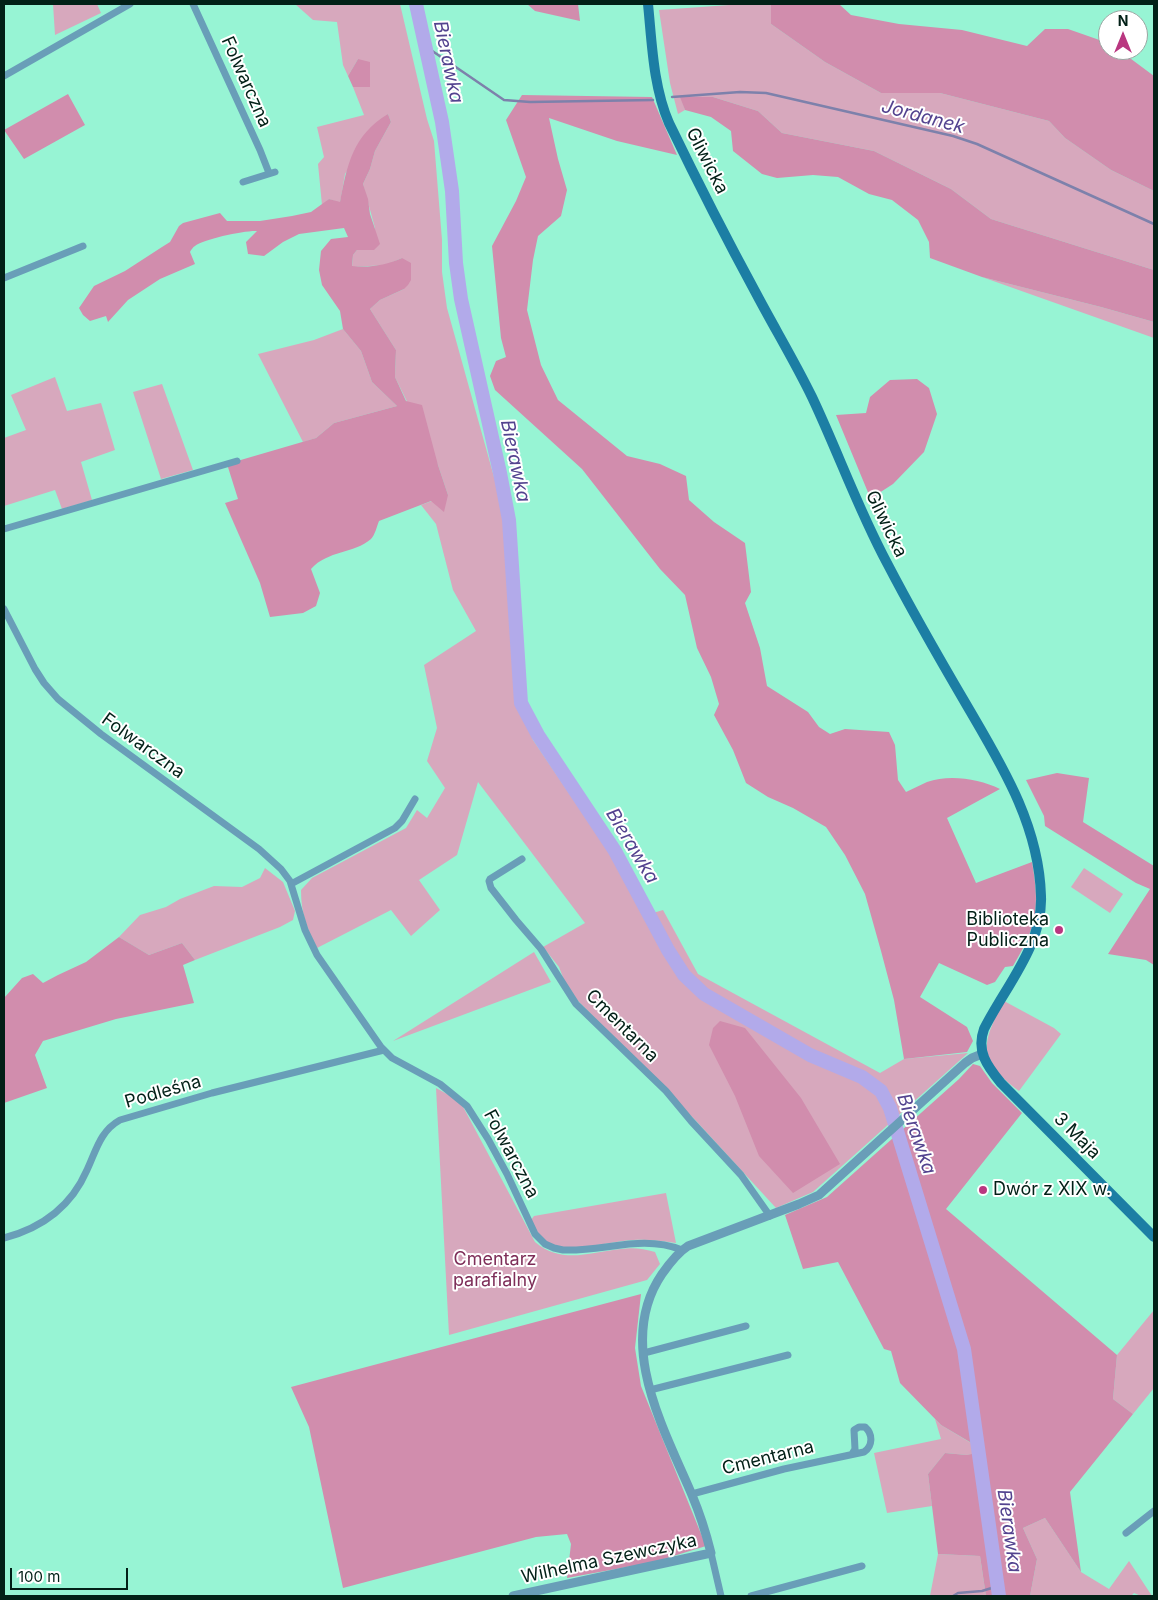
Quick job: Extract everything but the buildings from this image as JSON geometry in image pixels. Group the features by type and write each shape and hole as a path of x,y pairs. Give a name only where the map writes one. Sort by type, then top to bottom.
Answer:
{"main road":[{"name":"Gliwicka","path":"648,4 657,79 662,105 669,123 755,292 810,392 874,538 921,626 1004,770 1017,795 1028,823 1040,881 1039,921 1028,949 984,1029 980,1043 982,1054"},
{"name":"3 Maja","path":"982,1054 989,1068 1001,1083 1154,1237"}],"street":[{"path":"4,76 130,4"},
{"name":"Folwarczna","path":"193,4 272,172 243,182"},
{"path":"4,278 83,246"},
{"path":"4,529 237,460"},
{"name":"Folwarczna","path":"4,609 35,669 58,699 101,734 265,854 281,870 291,884 305,930 317,955 384,1050 392,1058 448,1089 471,1111 510,1179 529,1224 535,1234 545,1244 559,1250 572,1250 647,1243 682,1250"},
{"path":"291,884 395,828 402,821 415,799"},
{"name":"Cmentarna","path":"522,859 490,879 491,888 541,949 576,1004 666,1091 691,1121 742,1175 770,1216"},
{"name":"Podleśna","path":"4,1238 36,1227 47,1221 62,1207 84,1178 102,1136 120,1120 212,1093 384,1050"},
{"path":"721,1596 701,1518 663,1430 650,1390 644,1353 644,1320 649,1300 659,1278 682,1250 819,1195 969,1060 982,1054"},
{"path":"644,1353 746,1326"},
{"path":"650,1390 788,1355"},
{"name":"Cmentarna","path":"692,1494 784,1469 852,1454"},
{"path":"1126,1533 1154,1511"},
{"name":"Wilhelma Szewczyka","path":"513,1596 711,1553"},
{"path":"751,1596 862,1566"}],"green space":[{"path":"53,4 97,4 101,13 55,35"},
{"path":"295,4 400,4 434,141 442,240 442,272 447,308 504,513 516,690 533,740 619,867 643,916 663,910 698,974 880,1073 904,1059 968,1053 813,1192 776,1208 697,1122 578,1001 564,980 559,967 543,947 585,923 478,782 457,855 419,880 440,910 411,936 391,910 317,948 308,927 303,914 301,890 312,878 406,828 417,810 427,818 445,788 427,761 437,728 424,665 476,631 453,590 436,524 421,505 448,495 438,465 395,377 396,350 370,309 380,300 404,289 402,258 386,265 352,267 353,255 357,250 374,250 375,228 363,184 375,151 391,122 388,114 345,174 340,203 329,199 322,205 318,164 324,157 317,127 364,115 353,87 364,86 358,59 348,76 343,65 337,22 313,20"},
{"path":"771,4 771,24 825,62 881,93 940,93 1049,121 1065,138 1111,170 1154,191 1154,270 991,219 951,189 874,151 782,133 758,111 713,97 681,97 685,110 678,114 670,83 659,10"},
{"path":"982,277 1154,322 1154,338"},
{"path":"343,329 361,351 372,382 397,406 334,423 316,438 303,442 258,354 314,340"},
{"path":"55,377 67,411 101,403 115,450 81,462 92,500 62,509 55,490 4,506 4,438 26,430 11,395"},
{"path":"162,384 193,470 161,479 133,392"},
{"path":"265,868 283,882 295,911 293,920 280,927 195,960 182,943 149,955 119,937 140,915 166,907 180,899 214,886 242,887 260,878"},
{"path":"1084,868 1123,894 1110,913 1071,887"},
{"path":"534,952 551,982 393,1041"},
{"path":"1004,1001 1054,1028 1061,1034 1019,1091 1005,1080 996,1069 990,1060 987,1050 991,1029"},
{"name":"Cmentarz parafialny","path":"436,1088 460,1101 535,1242 545,1249 566,1255 630,1248 655,1252 660,1264 647,1280 449,1335"},
{"path":"666,1193 676,1243 639,1240 576,1247 555,1246 544,1240 537,1232 531,1220 534,1216"},
{"path":"1154,1310 1154,1388 1133,1414 1113,1399 1117,1355"},
{"path":"935,1419 941,1425 986,1452 967,1455 945,1453 928,1474 932,1506 887,1513 874,1453 941,1439"},
{"path":"1045,1518 1081,1572 1109,1589 1129,1561 1152,1596 1141,1596 1134,1593 1131,1596 1030,1596 1037,1559 1023,1528"},
{"path":"938,1554 980,1556 986,1596 930,1596"}],"shaded area":[{"path":"527,4 578,4 580,21 535,11"},
{"path":"771,4 839,4 851,15 899,24 962,30 1027,46 1045,29 1068,29 1098,40 1098,60 1132,60 1154,76 1154,191 1111,170 1065,138 1049,121 940,93 881,93 825,62 771,24"},
{"path":"358,59 370,62 370,87 353,87 348,76"},
{"path":"68,94 85,125 24,159 4,130"},
{"path":"522,95 652,97 677,155 617,141 549,118 567,190 561,216 538,236 527,310 541,365 558,400 627,456 660,464 686,476 689,500 714,522 745,543 751,592 745,603 760,648 767,686 808,712 819,727 830,734 845,729 889,732 895,745 898,780 906,792 927,782 945,778 974,780 1000,789 947,818 976,883 1032,862 1036,905 1032,928 1013,966 1005,967 995,982 987,985 939,963 920,997 967,1027 973,1041 967,1052 904,1059 894,1000 865,894 845,855 826,827 793,808 768,797 746,783 733,750 714,715 719,704 711,677 697,648 685,595 660,569 582,469 495,390 490,376 496,361 506,357 501,338 492,246 516,201 526,177 506,120"},
{"path":"680,97 713,97 758,111 782,133 874,151 951,189 991,219 1154,270 1154,322 982,277 930,258 929,242 918,220 892,200 869,194 838,177 813,175 777,178 762,174 733,151 731,131 711,117 685,110"},
{"path":"388,114 391,122 375,151 363,184 380,244 374,250 357,250 353,255 352,266 378,265 402,258 411,263 411,280 408,285 404,289 380,300 370,309 396,350 395,377 406,401 422,405 448,495 444,512 431,501 379,521 375,533 364,544 325,558 311,569 320,593 316,606 303,613 270,617 260,583 225,503 238,499 227,464 316,438 334,423 397,406 372,382 361,351 343,329 340,311 322,285 319,270 321,251 331,239 348,237 344,228 299,234 283,242 264,256 248,254 246,242 257,231 215,238 194,246 190,252 195,264 160,279 128,300 108,322 106,316 90,321 79,308 94,286 125,271 170,242 179,226 183,223 220,213 227,221 260,221 311,212 329,199 340,202 349,163 359,141 376,122"},
{"path":"917,379 929,388 937,414 924,452 893,484 876,495 891,548 836,415 866,413 870,397 890,380"},
{"path":"1057,773 1089,778 1083,822 1154,866 1154,965 1146,960 1108,954 1150,889 1136,883 1045,826 1044,816 1026,780"},
{"path":"119,937 149,955 182,943 195,960 183,965 194,1003 116,1019 43,1041 35,1055 47,1088 4,1103 4,998 22,978 33,974 43,983 86,962"},
{"path":"720,1021 745,1028 801,1098 840,1164 793,1193 759,1156 735,1096 709,1045 713,1028"},
{"path":"973,1064 980,1066 992,1083 1022,1113 946,1209 1117,1355 1113,1399 1133,1414 1070,1492 1081,1572 1045,1518 1023,1528 1037,1559 1030,1596 986,1596 980,1556 938,1554 928,1474 945,1453 967,1455 985,1451 941,1425 900,1383 891,1351 884,1349 838,1262 803,1269 785,1215 827,1197 959,1079"},
{"path":"641,1294 635,1348 641,1386 706,1546 654,1562 567,1578 571,1544 567,1534 536,1537 343,1588 309,1427 291,1387"}],"waterway":[{"name":"Bierawka","path":"416,4 442,122 452,191 456,263 461,299 509,520 521,703 538,735 615,851 668,950 684,975 704,994 810,1055 862,1077 881,1091 890,1108 964,1349 999,1596"},
{"name":"Jordanek","path":"425,46 504,100 530,102 653,100"},
{"name":"Jordanek","path":"672,97 740,92 766,93 953,136 977,144 1154,224"},
{"path":"953,1596 958,1593 982,1591 998,1586"}],"place":[{"name":"Biblioteka Publiczna","path":"1059,930"},
{"name":"Dwór z XIX w.","path":"983,1190"}]}
